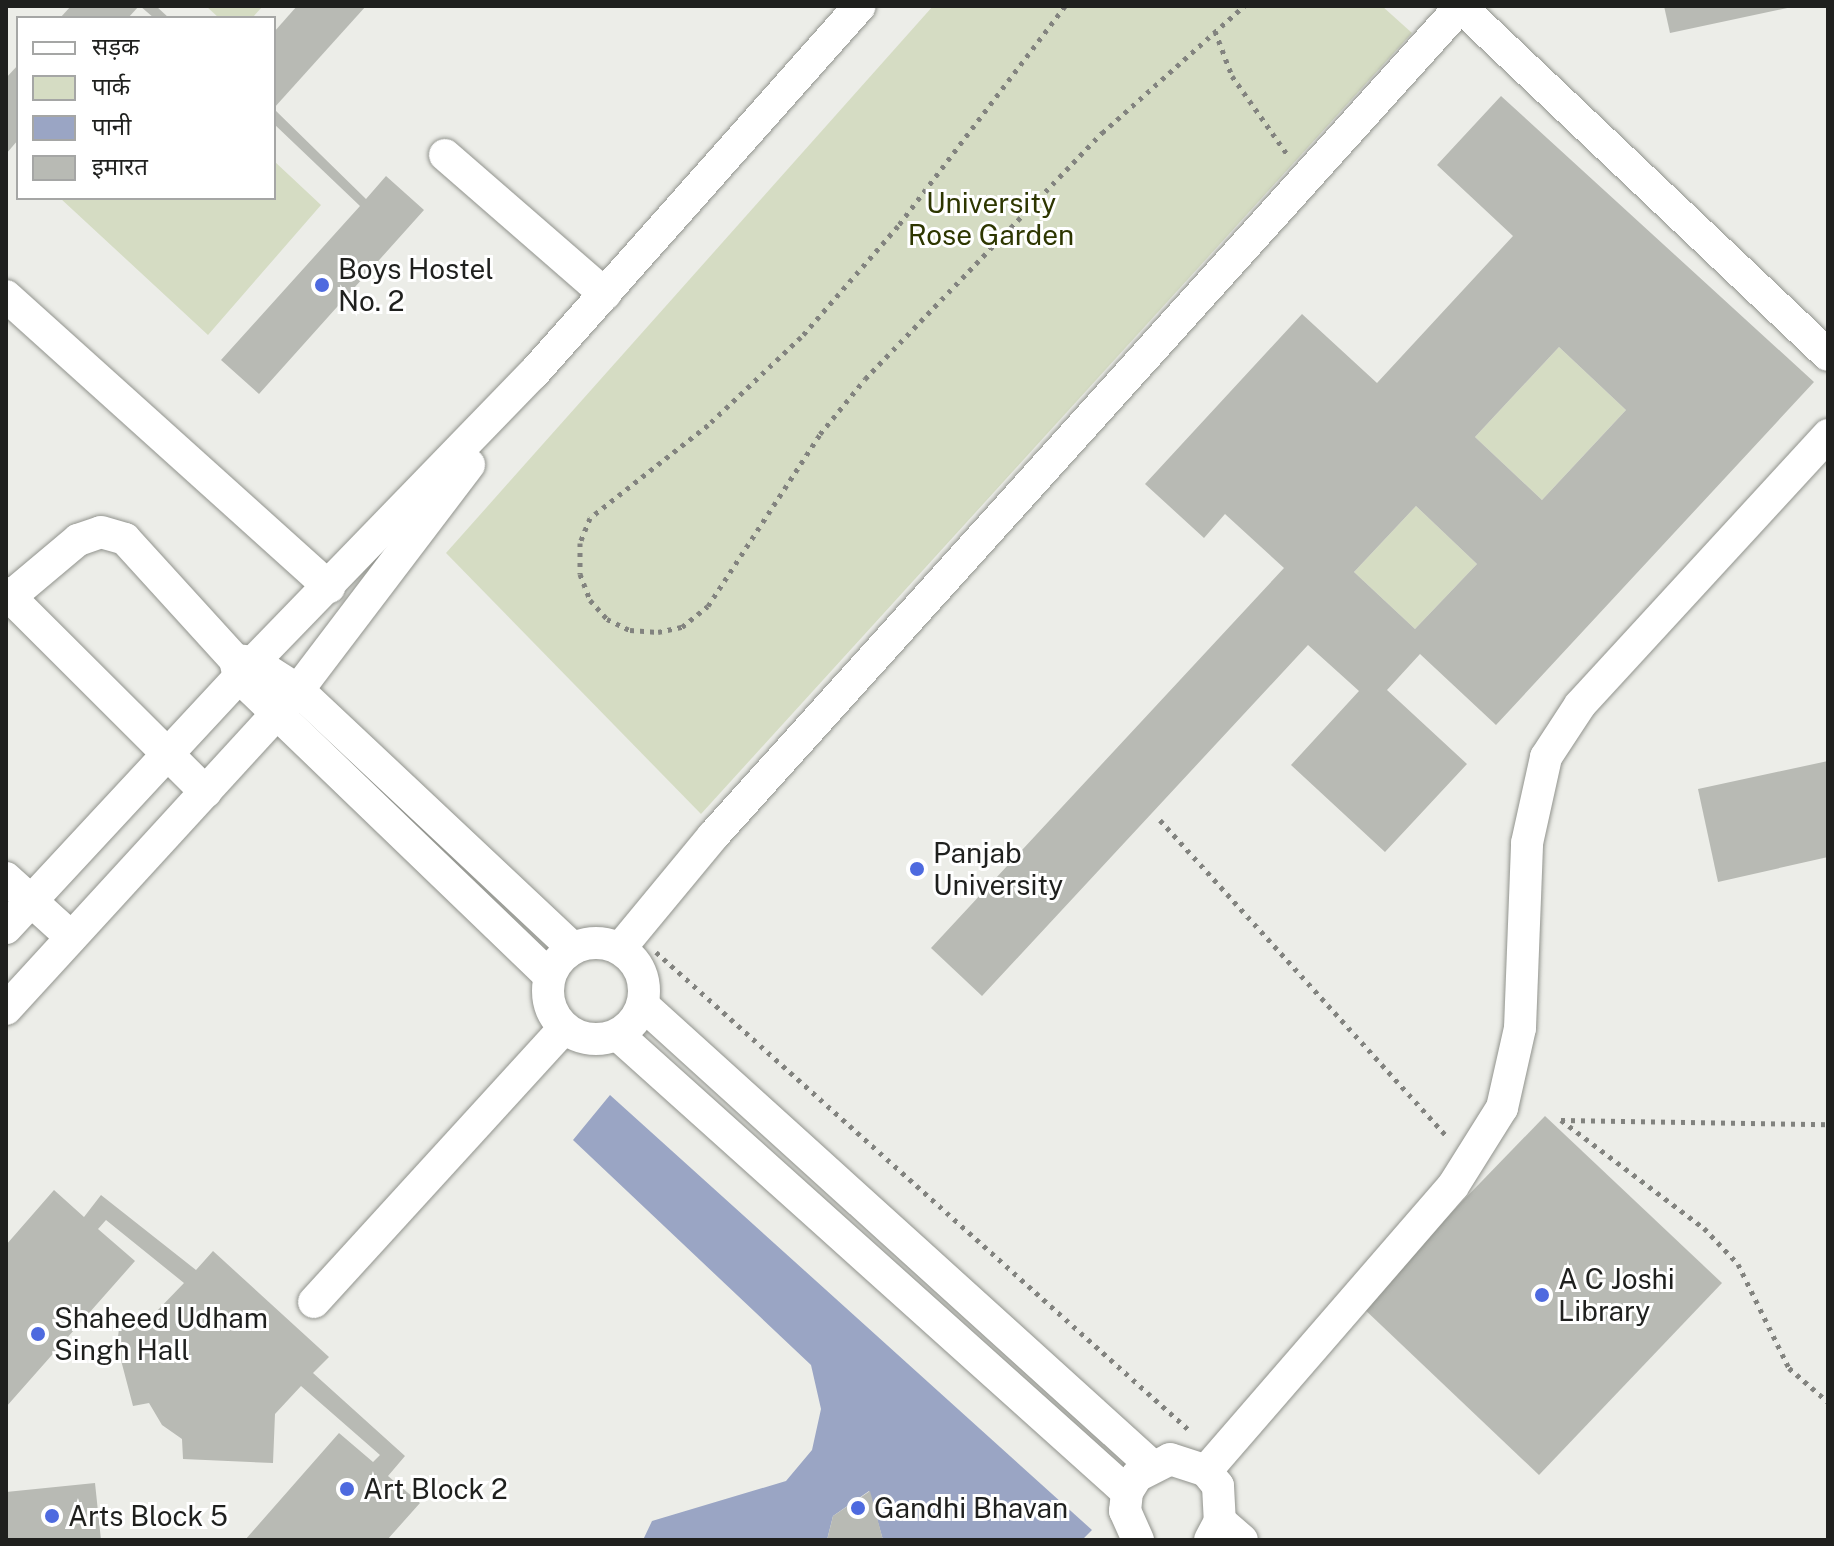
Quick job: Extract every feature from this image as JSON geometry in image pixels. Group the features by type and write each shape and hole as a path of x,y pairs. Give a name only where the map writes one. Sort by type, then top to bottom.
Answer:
{"lane":[{"path":"6,928 167,754 243,666 329,587 533,374 860,6"},
{"path":"628,939 640,969 643,1005 633,1023 618,1035 590,1039 564,1028 551,1010 550,976 573,948 628,939 713,836 1308,180 1461,6 1828,355"},
{"path":"445,155 605,294"},
{"path":"6,296 329,587"},
{"path":"6,1009 288,702 533,374"},
{"path":"1212,1464 1453,1186 1502,1108 1520,1028 1527,843 1546,757 1580,705 1828,435"},
{"path":"206,792 8,595 78,540 101,532 125,539 243,666 573,948"},
{"path":"288,702 550,976"},
{"path":"6,878 71,937"},
{"path":"643,1005 1151,1465"},
{"path":"314,1302 564,1028"},
{"path":"618,1035 1127,1492"},
{"path":"1138,1540 1125,1511 1127,1492 1151,1465 1186,1460 1212,1464"},
{"path":"1212,1464 1224,1534"}],"path":[{"path":"1065,6 915,204 810,327 747,391 590,518 580,543 580,574 590,600 607,619 630,630 658,632 682,627 708,606 820,434 865,379 1102,133 1244,6"},
{"path":"1215,31 1232,76 1308,180"},
{"path":"1160,820 1447,1136"},
{"path":"628,939 1212,1464"},
{"path":"1828,1124 1561,1120 1704,1228 1738,1264 1789,1368 1828,1402"}],"green space":[{"path":"206,6 263,6 254,16 217,16"},
{"name":"University Rose Garden","path":"933,6 1382,6 1412,33 701,814 446,553"},
{"path":"276,163 321,205 208,335 62,200 276,200"},
{"path":"1559,347 1626,410 1542,500 1475,437"},
{"path":"1416,506 1477,564 1415,629 1354,572"}],"water":[{"path":"610,1095 1092,1530 1082,1540 883,1540 869,1491 833,1516 827,1540 643,1540 652,1521 786,1481 812,1450 821,1409 811,1365 573,1140"}],"building":[{"path":"71,6 139,6 130,16 62,16"},
{"path":"140,6 156,6 167,16 152,16"},
{"path":"297,6 366,6 276,106 276,30"},
{"path":"1664,6 1791,6 1792,7 1670,33"},
{"path":"16,67 16,142 6,154 6,78"},
{"path":"1501,96 1814,382 1496,725 1420,654 1387,690 1467,764 1385,852 1291,765 1359,691 1308,645 982,996 931,948 1284,568 1225,514 1204,538 1145,484 1302,314 1377,383 1513,236 1437,165","holes":["1559,347 1626,410 1542,500 1475,437","1416,506 1477,564 1415,629 1354,572"]},
{"name":"Boys Hostel No. 2","path":"276,111 366,199 386,176 424,210 259,394 221,360 360,206 276,126"},
{"path":"1828,761 1828,857 1718,882 1698,789"},
{"name":"A C Joshi Library","path":"1545,1116 1722,1283 1539,1475 1361,1306"},
{"path":"54,1190 84,1217 101,1195 196,1270 213,1251 329,1357 313,1373 405,1456 388,1476 420,1503 387,1540 245,1540 339,1433 373,1462 380,1455 301,1386 275,1414 273,1463 183,1459 182,1439 162,1425 149,1403 133,1406 117,1345 120,1320 156,1312 184,1283 106,1220 98,1229 135,1261 6,1407 6,1245"},
{"name":"Arts Block 5","path":"95,1483 101,1540 6,1540 6,1492"},
{"name":"Gandhi Bhavan","path":"870,1491 883,1540 827,1540 833,1516"}],"place":[{"name":"Boys Hostel No. 2","path":"322,285"},
{"name":"Panjab University","path":"917,869"},
{"name":"A C Joshi Library","path":"1542,1295"},
{"name":"Shaheed Udham Singh Hall","path":"38,1334"},
{"name":"Art Block 2","path":"347,1489"},
{"name":"Gandhi Bhavan","path":"858,1508"},
{"name":"Arts Block 5","path":"52,1516"}]}
